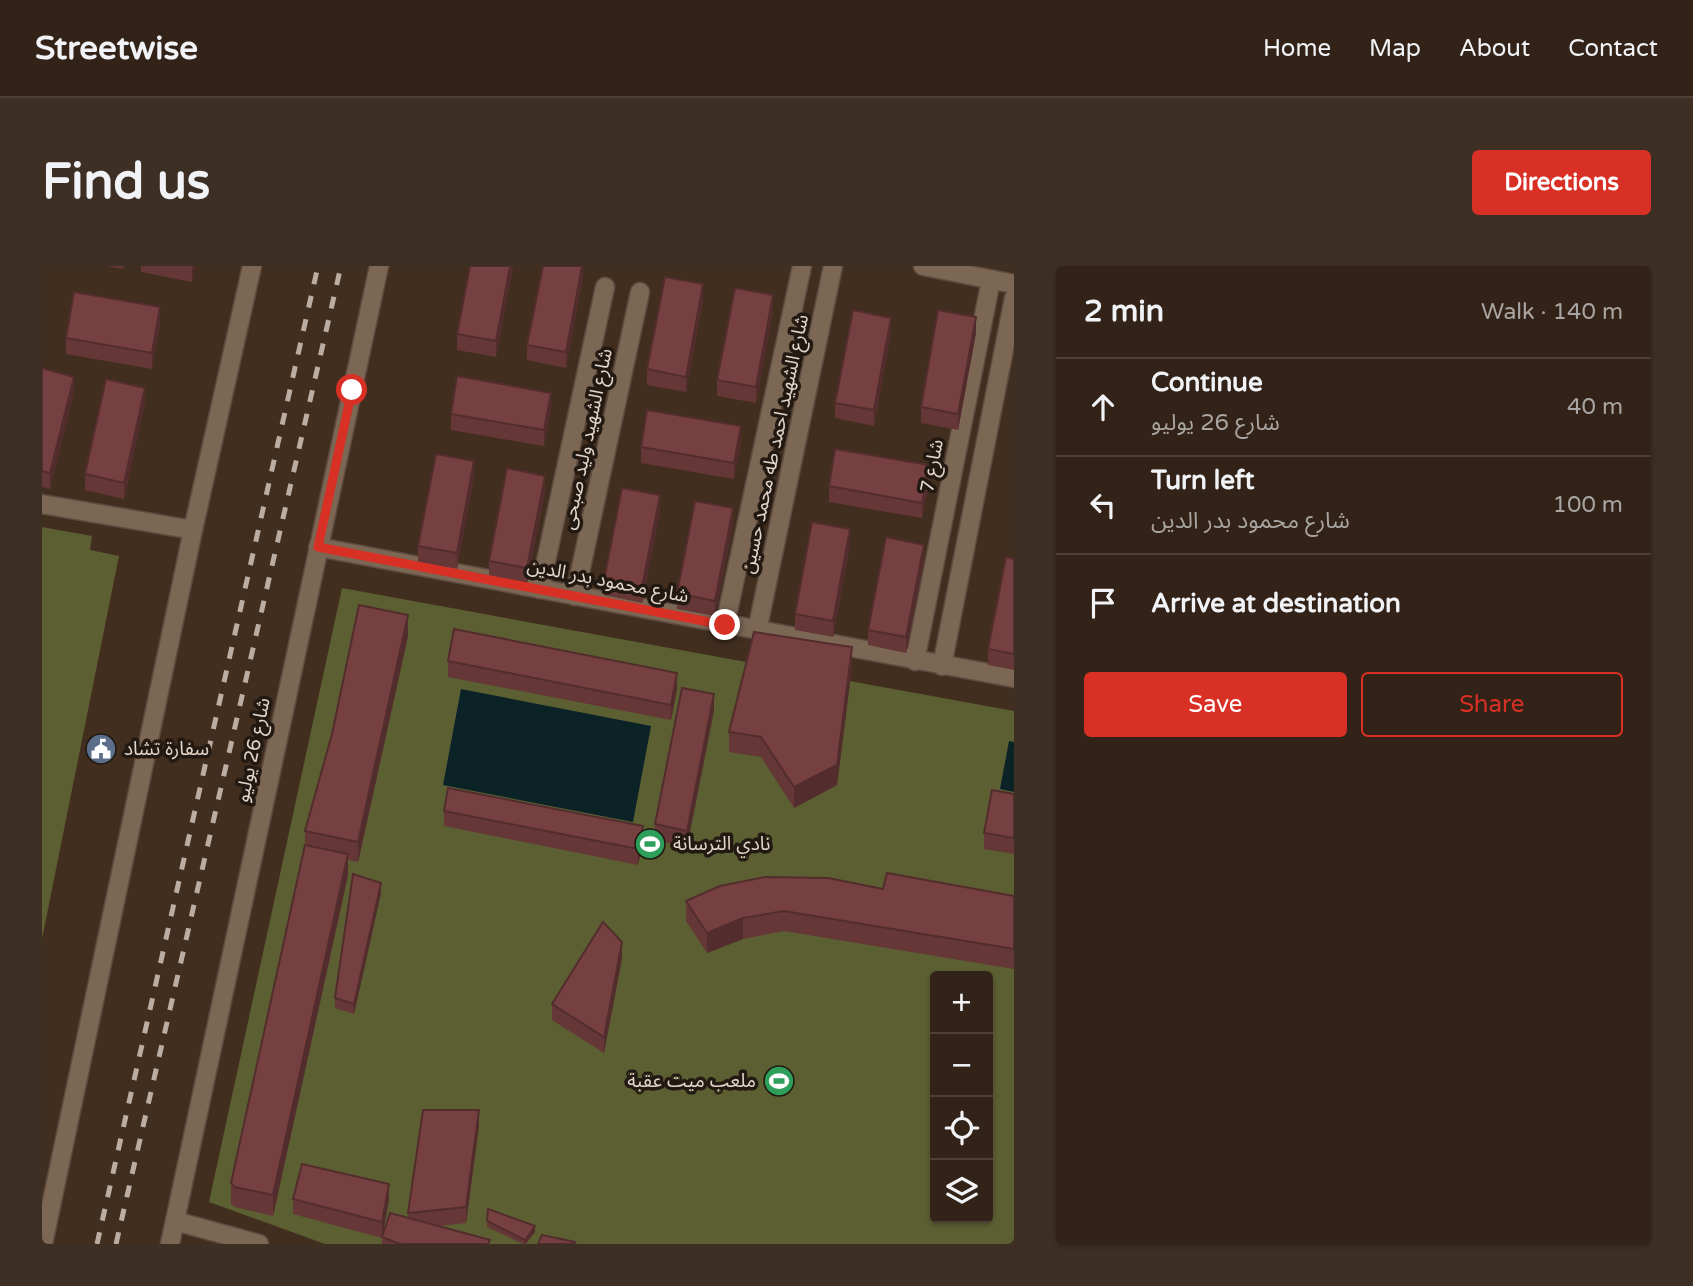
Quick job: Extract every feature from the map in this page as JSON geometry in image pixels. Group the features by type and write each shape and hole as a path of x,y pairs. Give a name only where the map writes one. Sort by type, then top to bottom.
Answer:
{"street":[{"path":"43,1244 251,266"},
{"name":"شارع 26 يوليو","path":"170,1244 379,266"},
{"name":"شارع الشهيد احمد طه محمد حسين","path":"725,625 802,266"},
{"name":"شارع الشهيد احمد طه محمد حسين","path":"757,631 833,266"},
{"path":"923,266 1014,284"},
{"name":"شارع 7","path":"915,661 991,280"},
{"name":"شارع الشهيد وليد صبحى","path":"540,589 606,287"},
{"name":"شارع الشهيد وليد صبحى","path":"575,596 640,292"},
{"path":"942,666 1014,298"},
{"path":"42,504 193,530"},
{"name":"شارع محمود بدر الدين","path":"318,547 1014,678"},
{"path":"175,1221 259,1244"}],"green space":[{"path":"42,527 92,536 90,550 119,556 42,939"},
{"name":"نادي الترسانة","path":"342,588 1014,711 1014,1244 325,1244 209,1202"}],"water":[{"path":"461,689 651,726 633,822 443,785"},
{"path":"1009,741 1014,742 1014,792 1000,789"}],"building":[{"path":"470,266 510,266 496,341 457,334"},
{"path":"543,266 582,266 566,352 527,345"},
{"path":"665,277 703,284 686,377 647,369"},
{"path":"735,288 773,295 756,387 717,380"},
{"path":"74,292 160,307 152,353 66,338"},
{"path":"853,310 891,318 874,410 835,403"},
{"path":"938,310 976,317 958,414 921,407"},
{"path":"42,368 74,377 50,473 42,471"},
{"path":"457,376 551,393 544,430 451,414"},
{"path":"106,379 145,388 124,483 85,474"},
{"path":"647,410 741,426 734,463 641,447"},
{"path":"835,449 929,465 922,503 829,486"},
{"path":"436,454 474,461 457,553 418,546"},
{"path":"507,468 545,476 527,568 489,561"},
{"path":"622,488 660,495 642,587 604,580"},
{"path":"695,501 733,508 715,601 677,593"},
{"path":"812,522 850,529 833,621 795,614"},
{"path":"886,537 924,545 906,637 868,630"},
{"path":"1006,557 1014,559 1014,654 988,649"},
{"path":"359,605 408,615 358,842 305,831 332,734"},
{"path":"454,629 677,673 671,705 448,661"},
{"path":"754,632 852,647 837,765 794,787 761,737 729,732"},
{"path":"682,688 714,694 687,831 655,824"},
{"path":"448,788 643,826 638,849 444,811"},
{"path":"992,790 1014,794 1014,838 984,833"},
{"path":"305,845 348,854 273,1195 235,1187 231,1183"},
{"path":"887,873 1014,896 1014,949 784,911 743,918 707,933 686,901 720,886 765,877 828,878 883,889"},
{"path":"353,874 381,883 354,1004 335,998"},
{"path":"603,922 622,942 604,1037 552,1004"},
{"path":"423,1110 479,1110 466,1207 408,1213"},
{"path":"302,1164 389,1184 382,1222 293,1199"},
{"path":"488,1209 535,1226 525,1240 487,1221"},
{"path":"390,1213 490,1240 488,1244 400,1244 382,1237"},
{"path":"542,1235 575,1242 538,1244"}],"railway":[{"path":"97,1244 318,266"},
{"path":"116,1244 341,266"}],"place":[{"name":"سفارة تشاد","path":"101,749"},
{"name":"نادي الترسانة","path":"650,844"},
{"name":"ملعب ميت عقبة","path":"779,1081"}],"route":[{"path":"352,390 318,547 725,625"}]}
